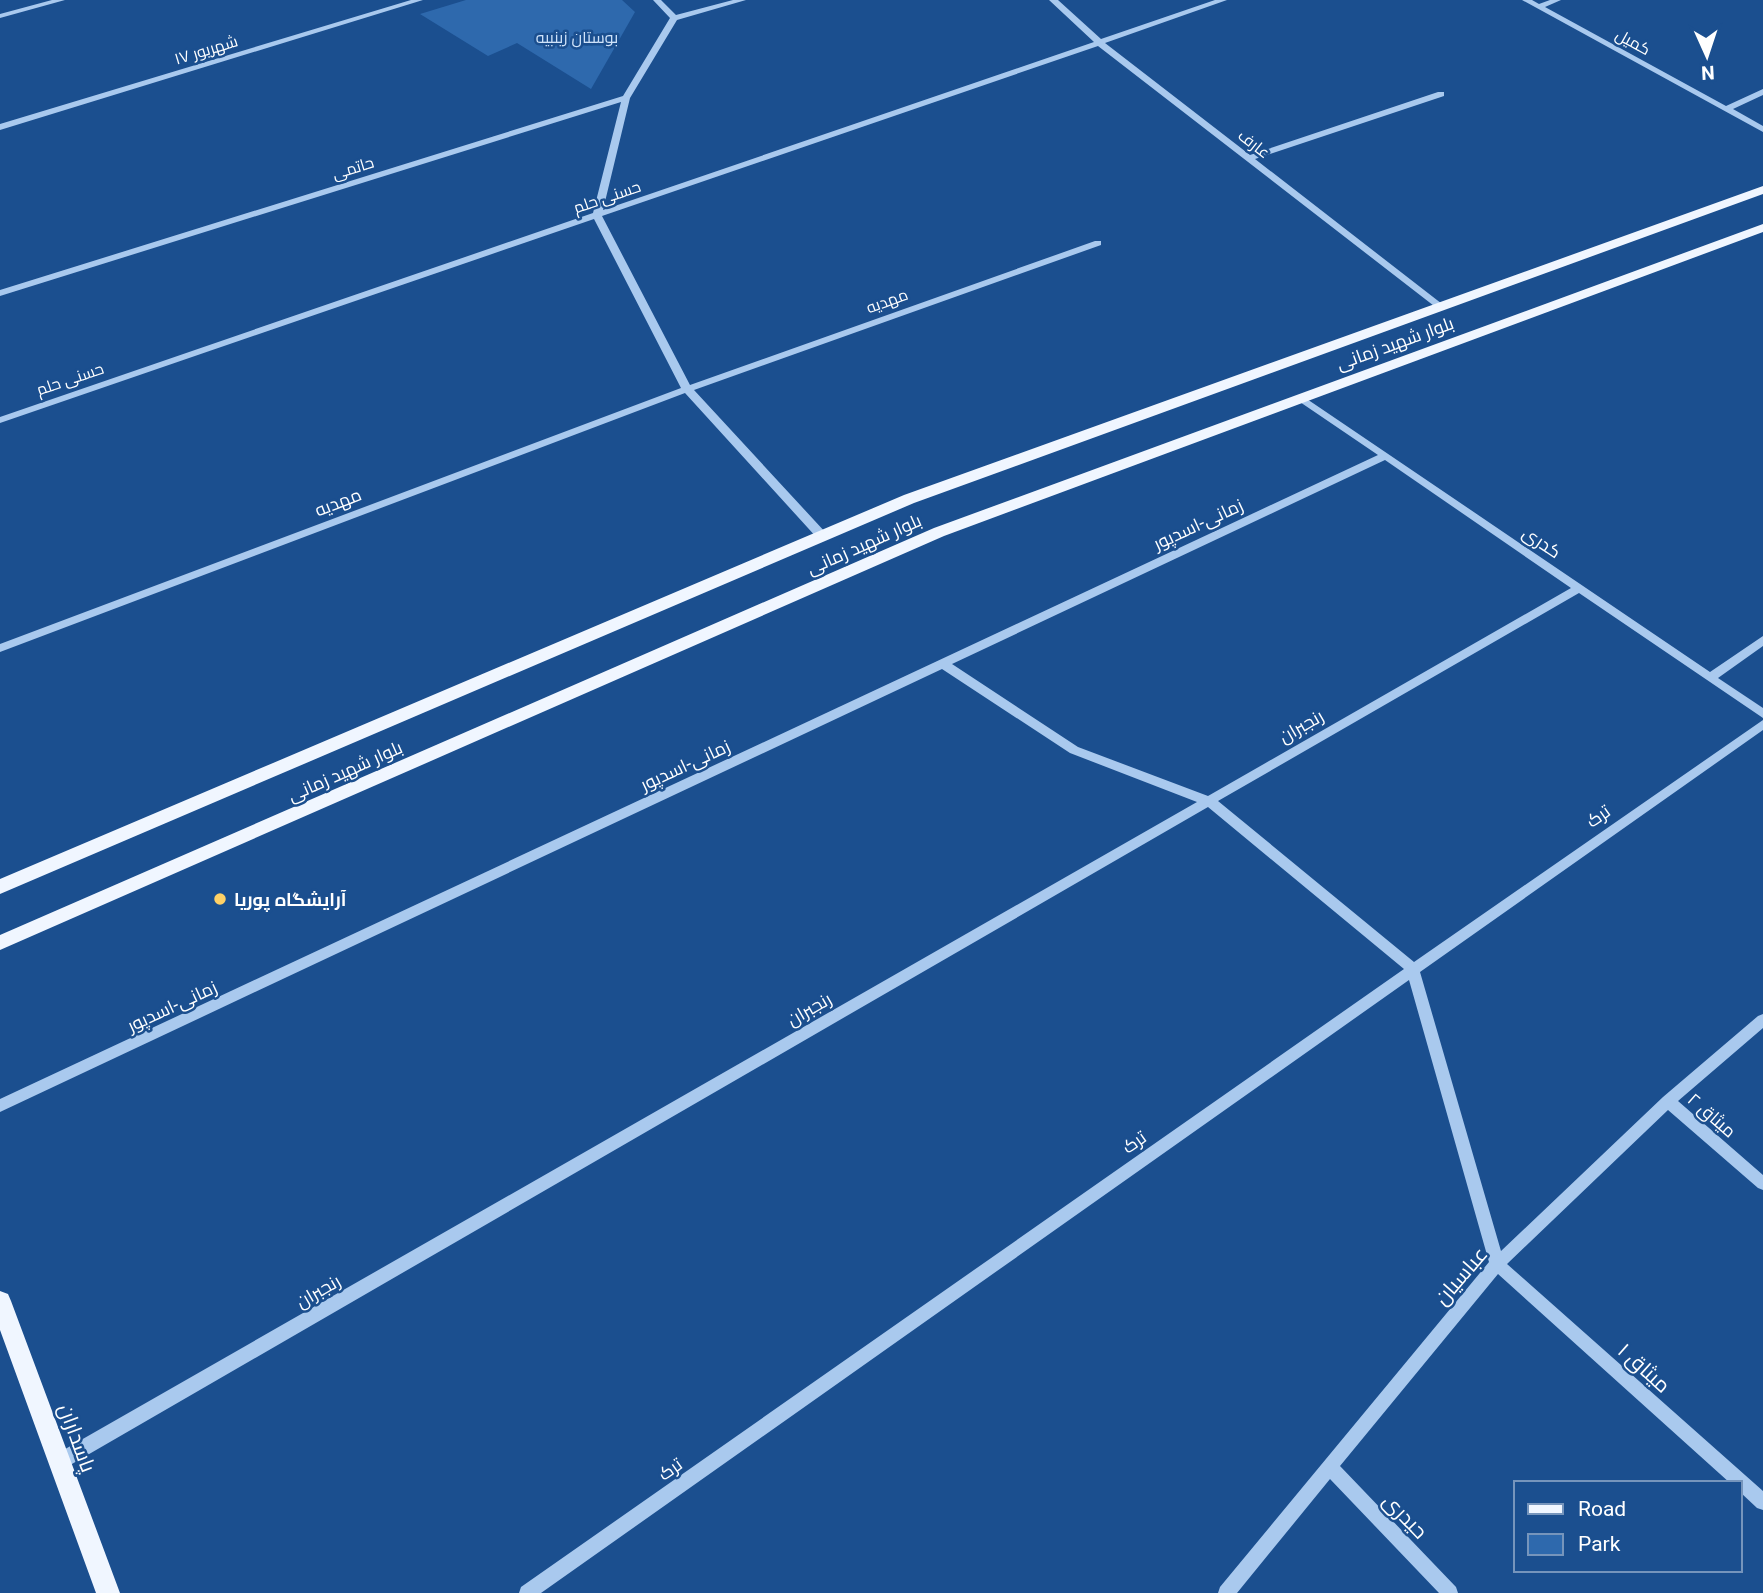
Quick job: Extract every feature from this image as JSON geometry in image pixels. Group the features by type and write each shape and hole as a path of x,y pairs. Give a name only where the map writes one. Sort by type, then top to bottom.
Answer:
{"main road":[{"name":"بلوار شهید زمانی","path":"0,887 909,499 1763,190"},
{"name":"بلوار شهید زمانی","path":"0,943 940,532 1763,228"},
{"name":"پاسداران","path":"0,1301 108,1593"}],"street":[{"path":"0,16 61,0"},
{"name":"۱۷ شهریور","path":"0,127 419,0"},
{"path":"657,0 674,18"},
{"path":"742,0 674,18 626,98 597,217 687,389 822,536"},
{"name":"عارف","path":"1053,0 1099,42 1441,307"},
{"name":"حسنی حلم","path":"0,420 1223,0"},
{"name":"کمیل","path":"1526,0 1763,129"},
{"path":"1539,7 1557,0"},
{"path":"1726,109 1763,92"},
{"path":"1249,158 1441,94"},
{"name":"حاتمی","path":"0,293 626,98"},
{"name":"مهدیه","path":"0,648 687,389 1098,243"},
{"name":"کدری","path":"1301,398 1763,714"},
{"name":"زمانی-اسدپور","path":"0,1106 1385,456"},
{"name":"رنجبران","path":"59,1462 1579,588"},
{"path":"1710,678 1763,640"},
{"path":"942,663 1074,750 1209,801 1413,969 1497,1264"},
{"name":"ترک","path":"527,1593 1763,724"},
{"name":"عباسیان","path":"1226,1593 1497,1264 1668,1101 1763,1020"},
{"name":"میثاق ۲","path":"1668,1101 1763,1184"},
{"name":"میثاق ۱","path":"1497,1264 1740,1481"},
{"name":"حیدری","path":"1330,1467 1450,1593"},
{"name":"میثاق ۱","path":"1742,1483 1763,1502"}],"green space":[{"name":"بوستان زینبیه","path":"466,0 622,0 635,12 591,89 517,43 488,56 420,14"}],"place":[{"name":"آرایشگاه پوریا","path":"220,899"}]}
